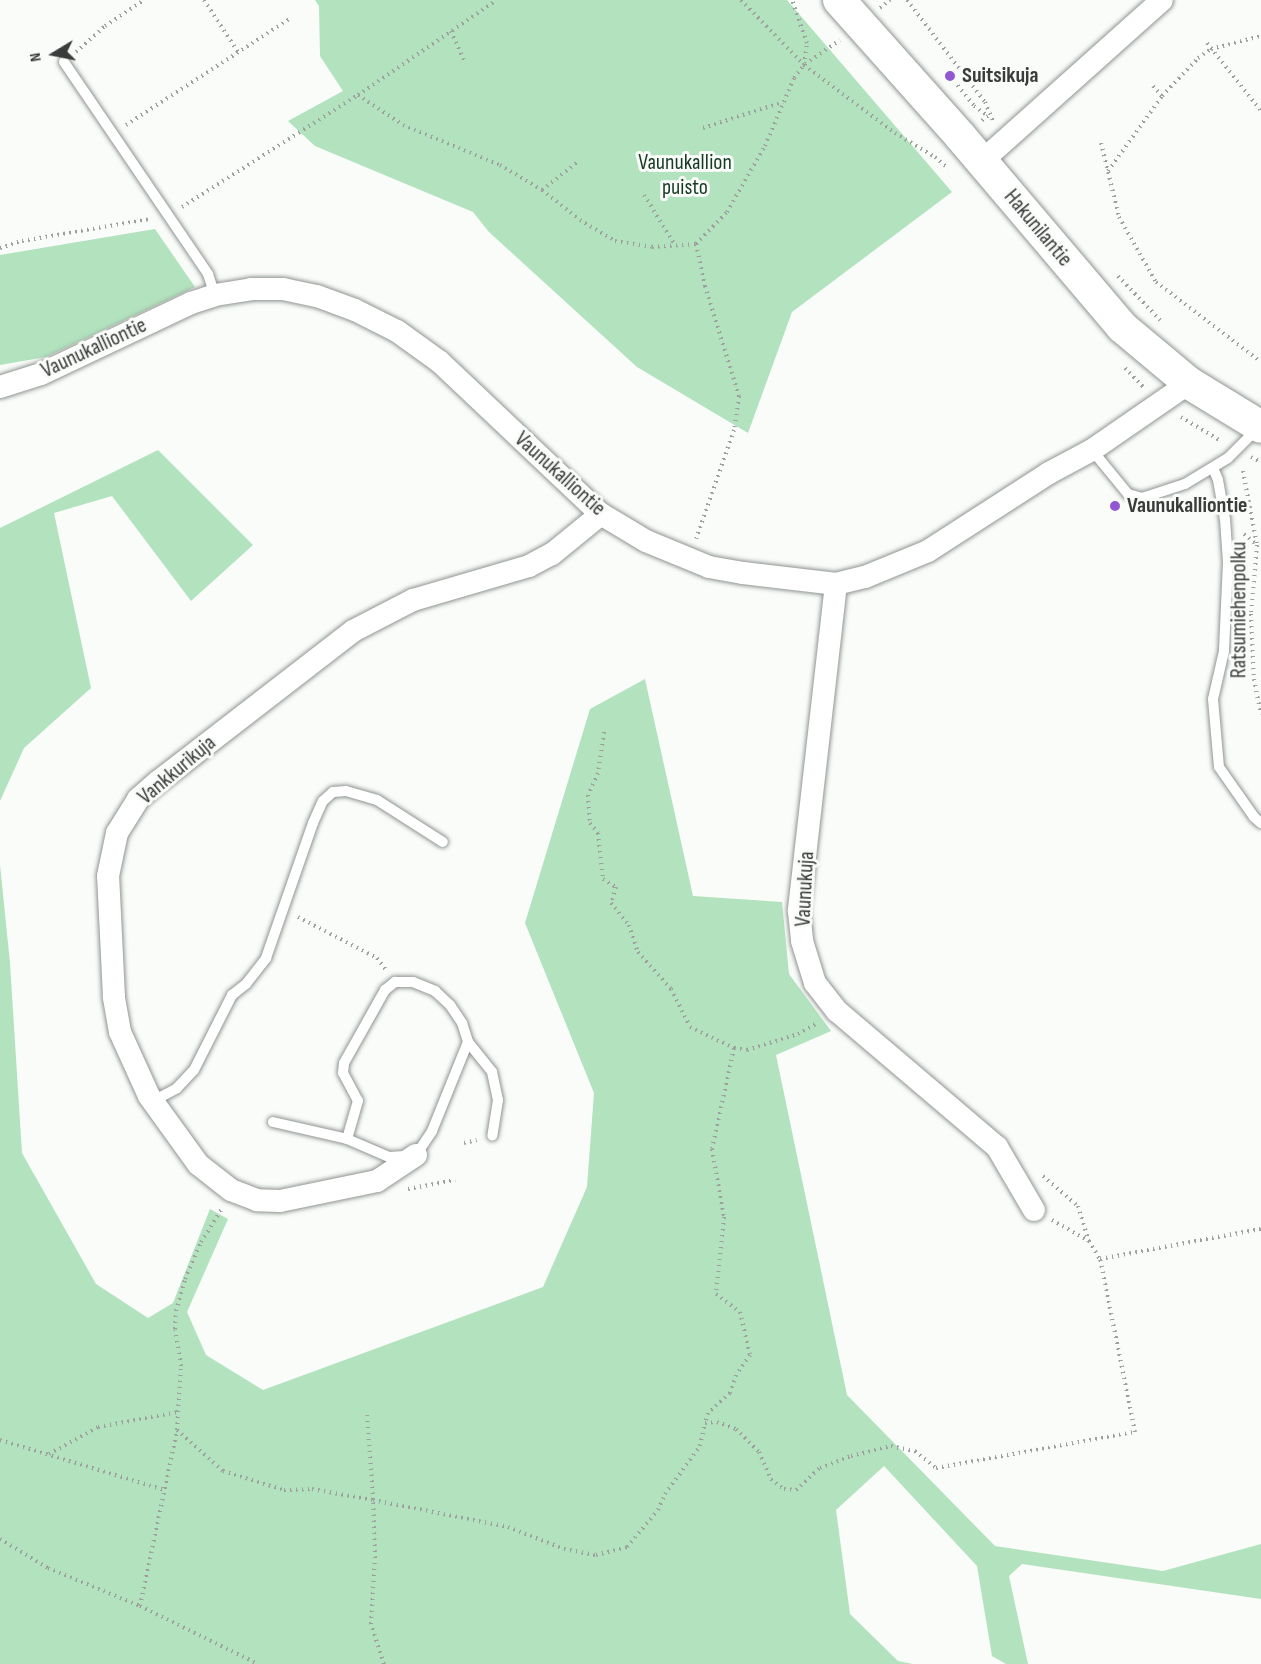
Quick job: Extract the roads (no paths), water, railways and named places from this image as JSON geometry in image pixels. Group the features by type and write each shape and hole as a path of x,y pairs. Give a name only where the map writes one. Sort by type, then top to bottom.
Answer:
{"main road":[{"name":"Hakunilantie","path":"839,0 982,161 1122,327 1189,383 1260,427"}],"street":[{"path":"982,161 1162,0"},
{"name":"Vaunukalliontie","path":"0,387 41,374 191,303 215,295 251,289 283,289 316,296 355,309 397,331 440,362 601,514 646,541 709,567 836,584 865,577 928,551 1049,473 1092,450 1189,383"},
{"name":"Vankkurikuja","path":"416,1155 376,1181 280,1201 257,1200 231,1190 214,1179 198,1164 153,1101 120,1032 114,997 108,876 117,833 138,799 353,631 413,600 529,567 575,538 601,514"},
{"name":"Vaunukuja","path":"836,584 799,911 802,941 815,983 837,1011 997,1147 1034,1210"}],"lane":[{"path":"64,62 208,274 215,295"},
{"path":"1092,450 1128,494 1142,498 1185,484 1213,468 1237,450 1260,427"},
{"path":"1213,468 1218,480 1225,519 1228,562 1224,651 1213,699 1219,767 1261,823"},
{"path":"153,1101 177,1088 194,1070 232,995 246,984 266,958 313,823 323,801 333,792 346,791 377,800 443,842"},
{"path":"347,1139 358,1101 343,1074 344,1063 385,990 395,982 413,982 435,991 450,1005 462,1023 468,1042 492,1072 498,1100 492,1136"},
{"path":"273,1122 347,1139 389,1157 416,1155 432,1131 468,1042"}],"place":[{"name":"Suitsikuja","path":"950,76"},
{"name":"Vaunukalliontie","path":"1115,506"}],"park label":[{"name":"Vaunukallion puisto","path":"685,174"}]}
